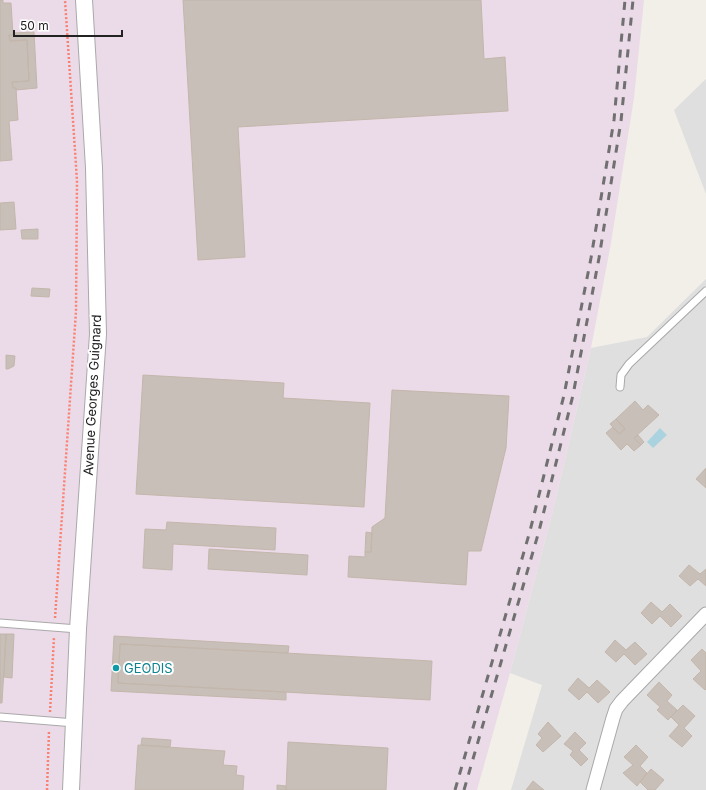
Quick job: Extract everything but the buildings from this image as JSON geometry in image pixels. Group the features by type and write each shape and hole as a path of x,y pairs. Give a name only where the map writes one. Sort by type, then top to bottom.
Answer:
{"street":[{"name":"Avenue Georges Guignard","path":"71,790 78,629 98,334 94,168 84,0"},
{"path":"593,790 616,709 706,614"}],"lane":[{"path":"620,387 621,375 629,364 706,291"},
{"path":"0,623 78,629"},
{"path":"0,717 74,723"}],"path":[{"path":"47,790 54,627 76,311 77,181 65,0"}],"shaded area":[{"path":"0,0 644,0 634,98 611,243 591,348 553,510 477,790 0,790"},
{"path":"706,79 706,194 674,110"},
{"path":"706,279 706,790 511,790 542,685 510,673 553,510 591,348 647,337"}],"water":[{"path":"660,428 667,435 653,448 647,442"}],"railway":[{"path":"455,790 530,531 564,395 591,258 614,120 625,0"},
{"path":"464,790 539,531 573,395 599,258 621,121 633,0"}],"place":[{"name":"GEODIS","path":"116,668"}]}
